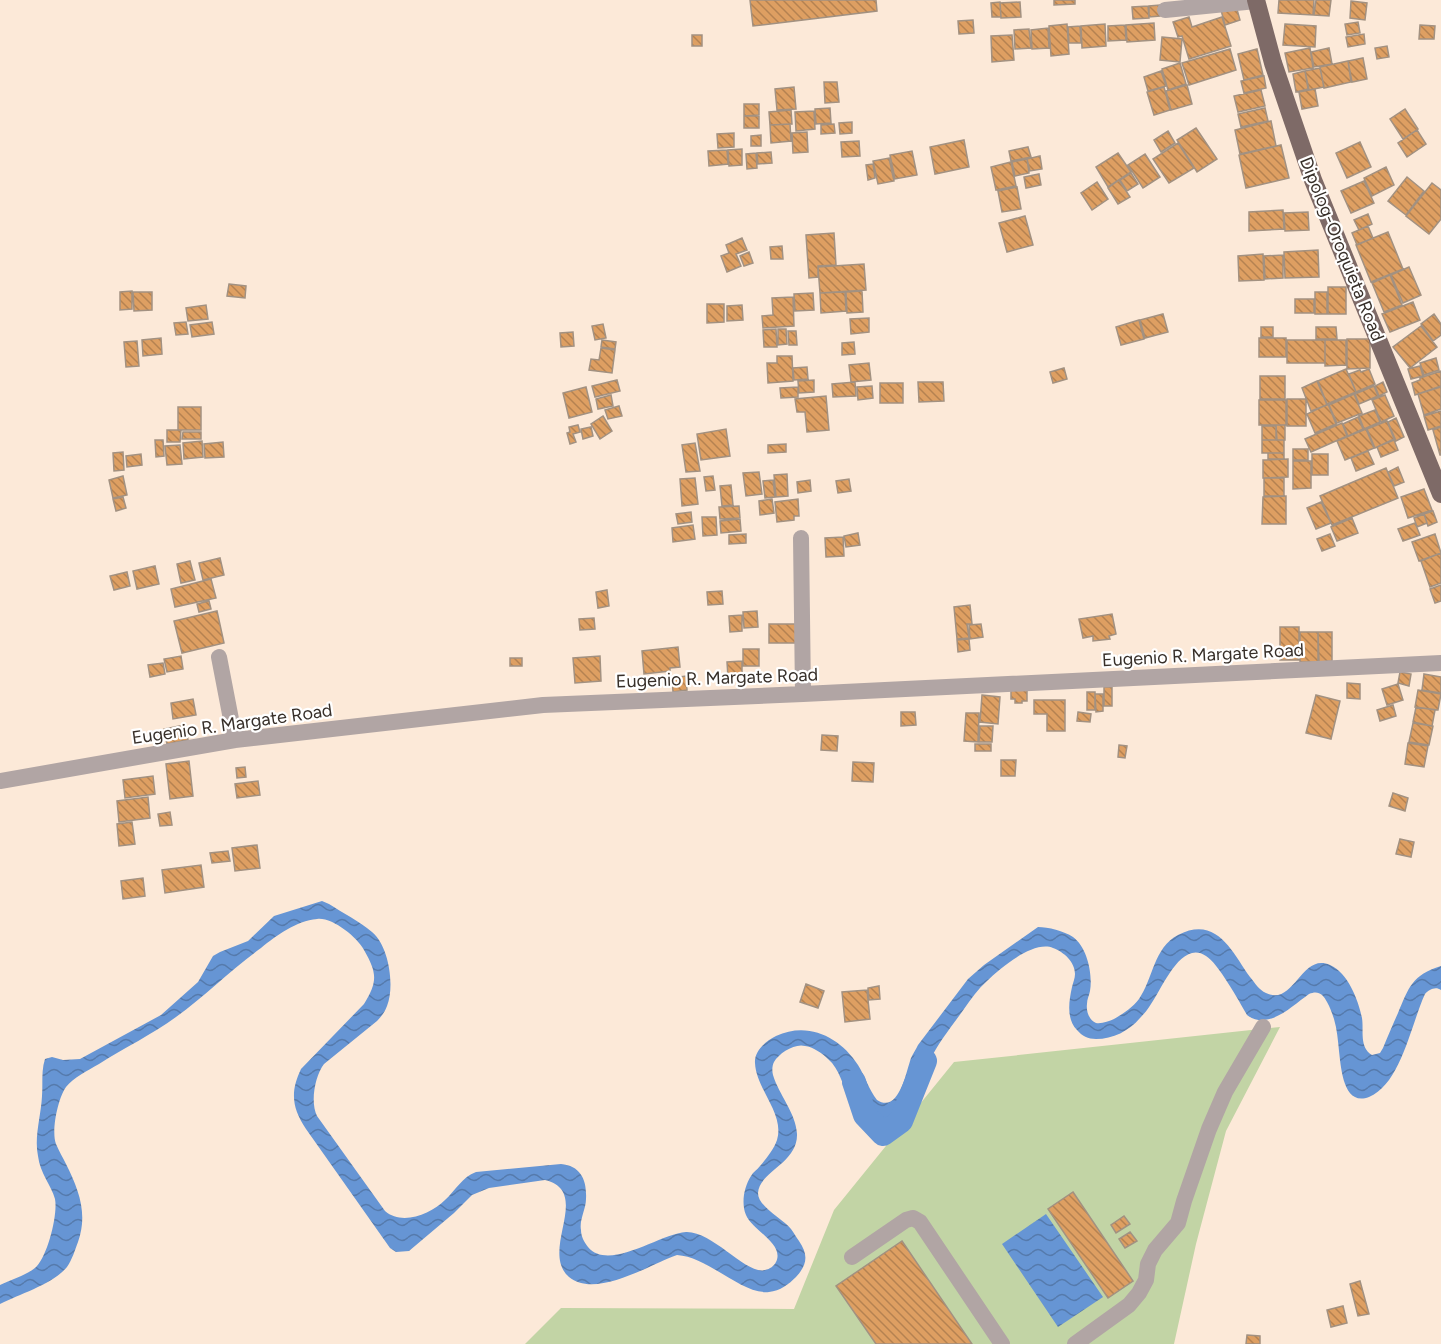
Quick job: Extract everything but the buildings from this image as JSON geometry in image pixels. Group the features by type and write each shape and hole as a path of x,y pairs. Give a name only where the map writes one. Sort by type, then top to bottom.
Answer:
{"main road":[{"name":"Dipolog-Oroquieta Road","path":"1256,1 1273,63 1313,180 1441,494"}],"street":[{"path":"1165,10 1256,1"},
{"path":"801,538 803,694"},
{"path":"219,657 234,740"},
{"name":"Eugenio R. Margate Road","path":"0,781 234,740 543,705 1441,663"},
{"path":"1075,1344 1129,1305 1139,1293 1146,1280 1148,1264 1155,1250 1178,1223 1209,1130 1226,1092 1263,1027"},
{"path":"852,1257 906,1220 913,1218 920,1222 1002,1344"}],"green space":[{"path":"1280,1027 1226,1131 1196,1244 1174,1344 525,1344 561,1308 794,1309 834,1210 954,1062"}],"water":[{"path":"322,901 372,932 383,947 389,967 389,998 384,1012 377,1021 324,1064 314,1089 317,1116 385,1211 400,1218 424,1214 439,1205 463,1180 476,1172 568,1165 578,1171 584,1180 586,1199 581,1222 582,1234 588,1247 597,1254 621,1254 686,1232 707,1238 757,1270 772,1267 778,1255 772,1243 749,1221 744,1205 745,1190 749,1180 777,1140 777,1121 760,1082 755,1063 756,1054 761,1047 772,1038 788,1032 800,1030 822,1034 851,1055 877,1100 885,1103 891,1101 900,1090 918,1045 968,979 1038,927 1065,933 1078,941 1082,947 1091,977 1087,1010 1090,1018 1096,1023 1114,1019 1134,1005 1144,991 1164,947 1178,935 1192,930 1213,933 1222,939 1255,984 1266,993 1276,995 1284,993 1304,972 1320,963 1336,969 1347,980 1355,995 1362,1018 1365,1048 1372,1055 1380,1053 1383,1048 1405,996 1418,978 1441,966 1441,990 1434,988 1425,994 1404,1052 1389,1080 1380,1090 1369,1097 1360,1099 1349,1091 1345,1084 1334,1019 1328,1004 1320,994 1315,992 1309,994 1271,1019 1255,1019 1247,1015 1211,960 1197,953 1188,954 1173,968 1147,1010 1136,1023 1108,1038 1096,1039 1083,1035 1071,1021 1069,1010 1075,970 1071,962 1065,955 1053,948 1036,948 1027,951 993,976 978,991 941,1041 900,1110 889,1119 877,1119 856,1105 847,1093 832,1063 814,1049 797,1046 783,1052 776,1059 772,1070 773,1075 794,1119 796,1144 785,1160 765,1179 758,1193 766,1208 791,1229 804,1250 803,1268 787,1285 769,1292 748,1288 701,1262 677,1255 622,1278 593,1284 580,1283 569,1277 561,1266 559,1253 566,1209 565,1197 559,1187 545,1180 489,1188 472,1195 409,1251 396,1252 390,1248 306,1129 295,1107 295,1085 301,1069 364,1004 374,983 373,971 364,950 350,934 330,921 309,920 280,934 176,1017 81,1074 66,1087 60,1099 54,1131 57,1147 75,1183 81,1202 82,1222 78,1242 69,1264 61,1273 45,1284 0,1304 0,1285 37,1266 45,1253 54,1224 55,1199 41,1168 37,1149 45,1059 52,1057 63,1060 80,1059 161,1015 198,982 213,956 248,941 274,916"},
{"path":"1046,1214 1103,1297 1058,1327 1002,1244"}],"waterway":[{"path":"854,1082 865,1115 883,1134 901,1121 925,1061"}]}
